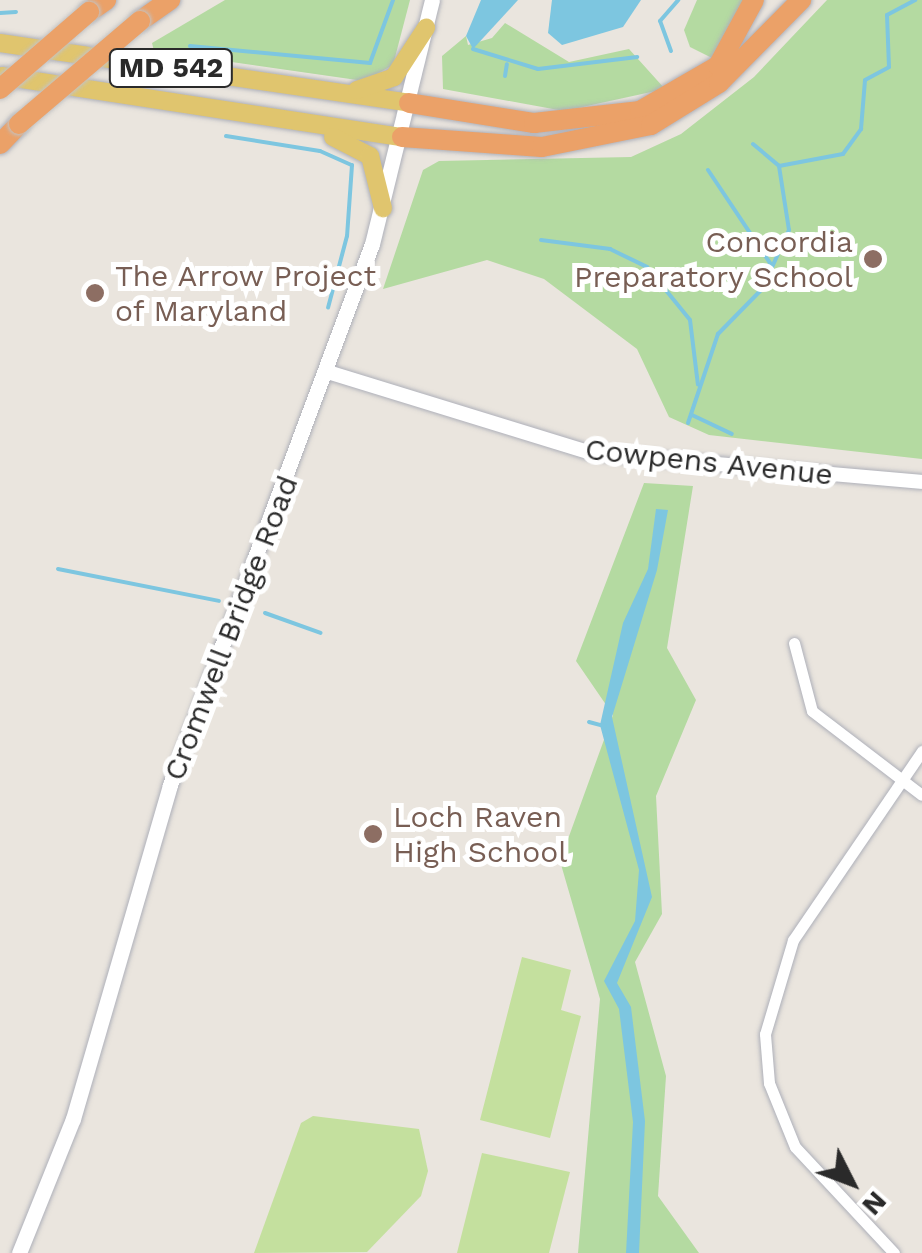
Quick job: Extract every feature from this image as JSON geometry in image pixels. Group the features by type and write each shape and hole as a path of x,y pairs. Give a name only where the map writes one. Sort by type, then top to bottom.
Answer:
{"highway":[{"path":"0,144 140,21 170,0"},
{"path":"410,103 534,124 640,112 718,66 754,0"},
{"path":"402,136 542,147 652,125 719,83 801,0"},
{"path":"0,90 97,6"}],"main road":[{"name":"Cromwell Bridge Road","path":"19,1253 73,1119 188,732 328,372 384,208 432,0"},
{"path":"342,92 394,77 426,28"},
{"name":"MD 542","path":"0,43 410,103"},
{"name":"MD 542","path":"0,76 269,121 402,136"},
{"path":"269,121 360,147 376,168 384,208"}],"street":[{"name":"Cowpens Avenue","path":"328,372 592,453 922,482"},
{"path":"794,643 812,711 922,796"},
{"path":"894,1253 795,1147 769,1083 765,1034 793,940 922,751"}],"green space":[{"path":"225,0 410,0 393,65 364,81 154,51 152,43"},
{"path":"697,0 744,0 712,58 690,47 684,30"},
{"path":"827,0 922,0 922,459 709,435 669,417 637,349 544,279 487,260 383,289 423,170 439,161 631,157 681,134 754,77"},
{"path":"505,23 569,62 629,49 665,89 564,111 443,89 442,56 466,36 468,45 492,38"},
{"path":"644,483 693,486 667,648 696,700 656,796 662,914 635,962 666,1076 658,1196 699,1253 578,1253 600,999 560,861 613,715 576,661"},
{"path":"522,957 571,970 561,1010 581,1016 550,1138 480,1120"},
{"path":"313,1116 419,1129 428,1171 421,1196 367,1252 254,1253 301,1123"},
{"path":"482,1153 570,1172 549,1253 457,1253"}],"water":[{"path":"481,0 518,0 473,49 466,36"},
{"path":"552,0 641,0 623,27 562,45 548,33"},
{"path":"656,509 668,510 657,570 612,717 652,897 617,983 631,1007 645,1121 639,1253 626,1253 633,1122 619,1009 604,981 635,921 639,870 600,725 623,623 648,569"}],"waterway":[{"path":"190,46 370,63 393,0"},
{"path":"671,51 660,21 678,0"},
{"path":"688,423 718,334 762,289 789,230 779,166 843,154 861,129 865,80 889,67 887,15 915,0"},
{"path":"0,13 16,12"},
{"path":"473,49 538,69 637,57"},
{"path":"505,76 507,64"},
{"path":"226,136 320,151 352,165 347,236 328,308"},
{"path":"753,144 779,166"},
{"path":"708,170 772,266"},
{"path":"541,240 610,249 647,267 690,320 698,385"},
{"path":"692,415 732,434"},
{"path":"58,569 219,601"},
{"path":"265,613 321,633"},
{"path":"589,722 604,726"}],"place":[{"name":"Concordia Preparatory School","path":"873,259"},
{"name":"The Arrow Project of Maryland","path":"95,293"},
{"name":"Loch Raven High School","path":"373,834"}]}
